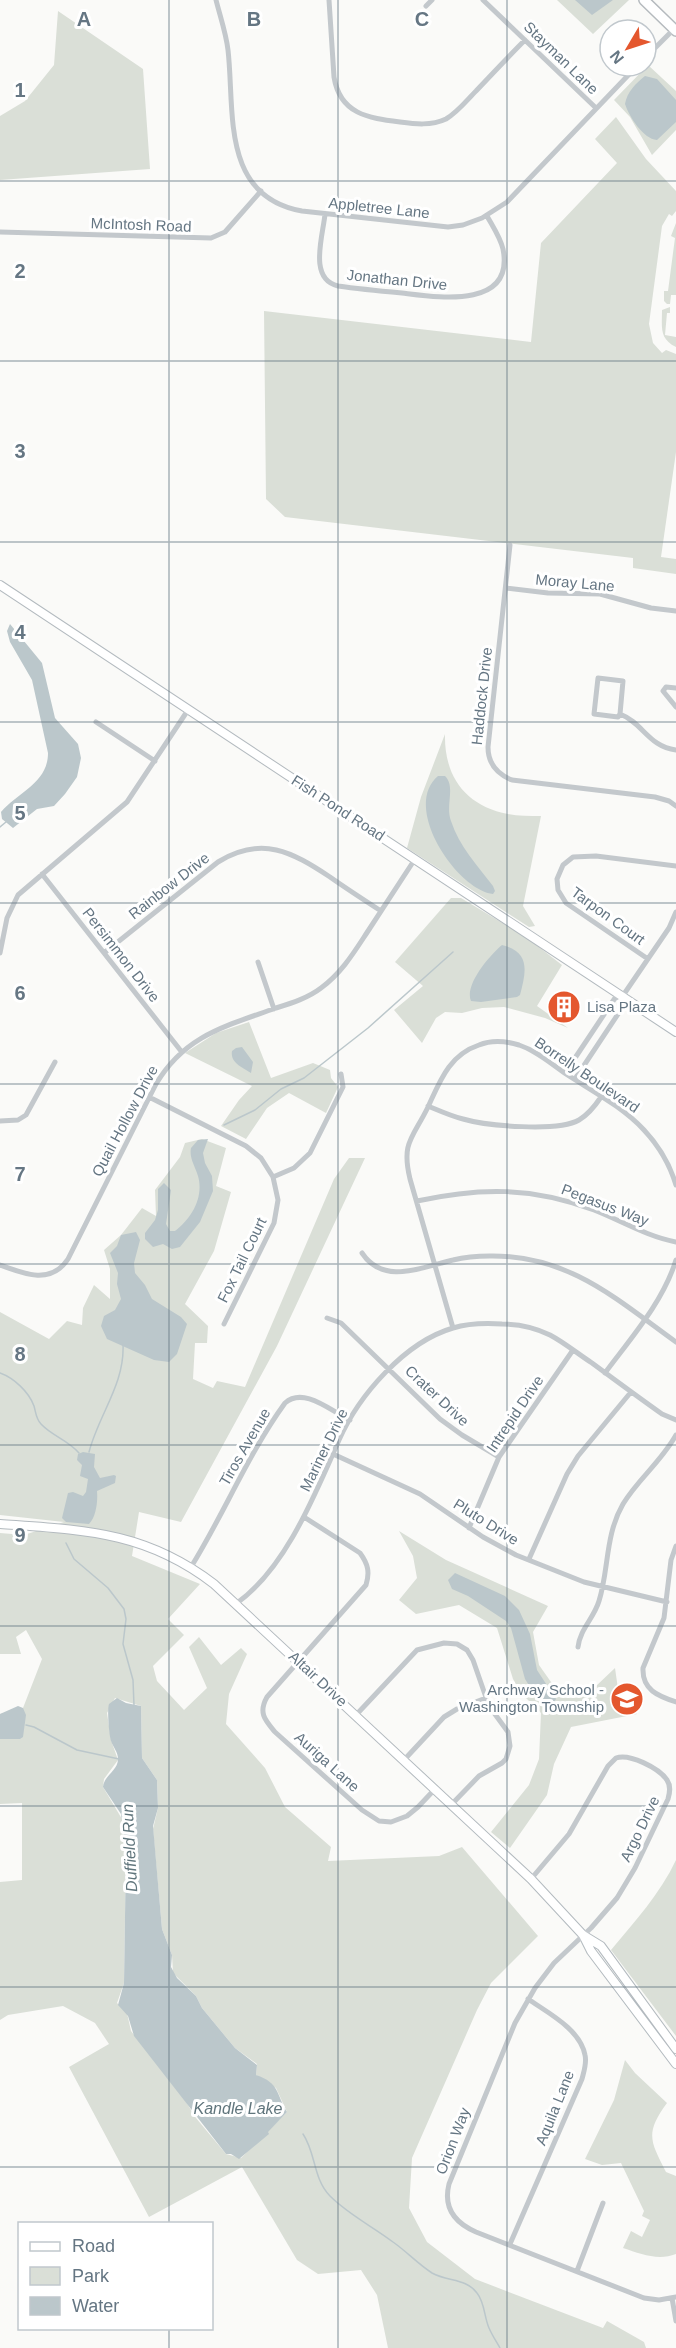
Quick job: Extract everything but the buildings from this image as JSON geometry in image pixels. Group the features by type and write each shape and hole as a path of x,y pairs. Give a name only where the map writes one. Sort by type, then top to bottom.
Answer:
{"main road":[{"path":"644,0 675,30"}],"street":[{"name":"Appletree Lane","path":"216,0 228,49 236,151 246,173 261,191 288,208 448,227 463,225 487,216 507,202 625,78"},
{"path":"329,0 335,82 339,93 349,106 369,118 423,124 444,120 458,110 525,40"},
{"path":"426,6 432,0"},
{"name":"Stayman Lane","path":"483,0 596,108"},
{"path":"658,46 675,30"},
{"name":"McIntosh Road","path":"0,232 210,238 225,232 261,191"},
{"name":"Jonathan Drive","path":"325,214 320,265 322,277 328,283 446,298 468,297 484,291 495,282 501,273 504,262 502,244 487,216"},
{"name":"Haddock Drive","path":"510,545 488,747 489,758 494,767 502,775 512,780 655,797 669,801 676,806"},
{"name":"Fish Pond Road","path":"0,585 676,1032"},
{"name":"Moray Lane","path":"506,588 548,593 600,594 659,610 676,611"},
{"path":"598,678 623,681 620,714 615,717 594,714 598,678"},
{"path":"676,688 666,687 663,691 676,707"},
{"path":"0,953 5,924 12,906 23,890 127,802 188,710"},
{"path":"620,714 628,717 657,745 676,750"},
{"path":"96,722 155,761"},
{"name":"Rainbow Drive","path":"104,953 218,862 234,853 252,849 279,850 298,856 381,911"},
{"name":"Tarpon Court","path":"648,959 566,903 558,890 558,874 566,862 582,855 676,866"},
{"name":"Quail Hollow Drive","path":"0,1265 39,1276 50,1274 64,1264 162,1073 181,1051 219,1028 304,998 331,980 348,961 415,859"},
{"name":"Persimmon Drive","path":"42,874 181,1051"},
{"path":"565,1073 615,998 622,997 672,924 676,912"},
{"path":"258,962 274,1009"},
{"path":"575,1079 624,1005 622,997"},
{"path":"602,1018 611,1023"},
{"name":"Borrelly Boulevard","path":"453,1328 405,1156 437,1084 450,1065 478,1045 502,1041 522,1046 628,1115 646,1131 665,1159 676,1185"},
{"path":"0,1121 18,1120 26,1115 55,1062"},
{"path":"273,1177 294,1168 310,1153 343,1087 341,1074"},
{"name":"Fox Tail Court","path":"149,1097 246,1146 261,1158 273,1177 278,1200 274,1223 224,1324"},
{"path":"428,1106 460,1119 481,1123 553,1126 567,1125 578,1120 593,1108 601,1097"},
{"name":"Pegasus Way","path":"417,1201 474,1191 528,1193 571,1202 645,1233 676,1242"},
{"path":"362,1253 376,1268 393,1272 409,1271 455,1259 489,1256 540,1262 567,1270 592,1282 676,1342"},
{"path":"605,1373 664,1290 676,1260"},
{"name":"Crater Drive","path":"327,1318 341,1323 440,1419 499,1457"},
{"name":"Mariner Drive","path":"237,1603 260,1583 304,1517 350,1420 362,1402 414,1347 453,1328 488,1323 521,1326 549,1335 662,1414 676,1420"},
{"name":"Intrepid Drive","path":"469,1528 499,1457 573,1350"},
{"path":"529,1560 567,1474 578,1456 631,1392"},
{"name":"Tiros Avenue","path":"191,1567 221,1516 243,1472 289,1399 305,1397 350,1420"},
{"path":"578,1647 579,1636 595,1612 603,1587 607,1550 617,1516 635,1487 661,1460 676,1435"},
{"name":"Pluto Drive","path":"333,1454 420,1494 492,1542 529,1560 603,1587 667,1602"},
{"path":"299,1662 366,1585 369,1575 366,1561 360,1553 304,1517"},
{"name":"Altair Drive","path":"0,1524 103,1533 151,1547 191,1567 237,1603 531,1879 583,1935 591,1951 676,2064"},
{"path":"676,1546 671,1560 667,1602 661,1628 643,1668 644,1679 652,1692 676,1702"},
{"path":"356,1715 421,1648 444,1643 457,1644 471,1655 492,1712 508,1732 510,1750 502,1763 479,1776 451,1804"},
{"name":"Auriga Lane","path":"299,1662 267,1697 262,1707 264,1718 275,1732 362,1810 378,1821 392,1822 407,1816 435,1789"},
{"path":"404,1760 444,1717 486,1698"},
{"name":"Argo Drive","path":"531,1879 569,1834 608,1766 616,1758 626,1757 655,1770 664,1777 669,1786 668,1799 635,1868 617,1898 583,1935"},
{"name":"Altair Drive","path":"583,1935 598,1943 608,1955 676,2049"},
{"name":"Orion Way","path":"583,1935 554,1963 528,1999 515,2022 447,2192 449,2206 460,2224 644,2298 659,2300 674,2297"},
{"name":"Aquila Lane","path":"510,2244 582,2079 586,2064 583,2049 573,2034 528,1999"},
{"path":"577,2271 603,2203"},
{"path":"674,2297 676,2321"}],"green space":[{"path":"557,0 629,0 610,18 598,18 598,29 593,34"},
{"path":"58,11 143,69 150,169 0,180 0,116 25,101 54,65"},
{"path":"658,74 676,91 676,130 652,155 630,117 614,100 635,78 658,78"},
{"path":"616,117 646,159 676,191 676,211 672,216 669,214 662,226 649,324 653,343 662,353 666,350 676,354 676,452 661,557 676,559 676,574 633,568 633,558 285,517 266,499 264,311 531,342 541,243 617,163 595,139"},
{"path":"676,223 676,295 671,295 670,304 667,304 664,301 664,291 668,291 675,238 671,236"},
{"path":"670,307 670,313 667,313 665,335 676,337 676,347 667,340 663,332 662,310"},
{"path":"445,734 446,749 453,776 469,797 493,810 512,815 541,816 523,906 535,926 529,927 407,848 421,797"},
{"path":"451,898 461,898 526,937 562,965 537,1006 568,1028 545,1018 504,1007 482,1008 462,1013 445,1012 436,1018 422,1043 394,1010 423,986 395,962"},
{"path":"249,1022 271,1078 313,1063 330,1070 331,1078 338,1087 326,1113 289,1093 267,1108 246,1139 221,1126 252,1086 185,1053 216,1033"},
{"path":"202,1139 226,1148 216,1186 231,1192 214,1251 185,1304 208,1326 207,1343 195,1343 193,1379 213,1388 217,1381 245,1387 334,1179 349,1158 365,1158 277,1346 181,1522 139,1512 132,1556 200,1584 168,1619 184,1635 153,1666 157,1681 184,1710 207,1688 189,1647 199,1637 221,1665 241,1648 247,1654 229,1694 226,1724 265,1768 285,1807 331,1847 328,1861 439,1856 462,1847 538,1936 491,1983 477,2010 412,2158 409,2208 427,2242 475,2279 603,2328 607,2321 644,2342 646,2348 388,2348 377,2295 361,2270 318,2274 297,2260 242,2167 149,2217 69,2067 109,2044 95,2023 63,2006 8,2015 0,2020 0,1882 22,1880 22,1803 0,1804 0,1714 23,1708 42,1659 26,1630 16,1637 21,1654 0,1654 0,1533 24,1535 64,1522 0,1515 0,1312 49,1339 67,1321 82,1325 83,1308 94,1285 110,1299 110,1269 104,1250 121,1235 142,1208 156,1216 155,1190 180,1157 185,1143","holes":["115,1698 141,1706 142,1758 157,1780 158,1808 153,1829 162,1929 172,1955 173,1973 196,1996 202,2008 235,2048 257,2064 256,2075 276,2088 287,2112 241,2158 226,2154 196,2118 183,2097 131,2031 127,2013 117,2003 124,1983 126,1849 122,1819 103,1787 104,1779 118,1760 111,1740 107,1713"]},
{"path":"399,1531 446,1560 548,1606 533,1632 539,1665 551,1682 565,1691 595,1687 615,1668 619,1696 637,1714 571,1727 554,1764 547,1795 510,1848 491,1832 529,1785 539,1759 541,1713 521,1693 513,1679 497,1628 459,1605 416,1614 399,1600 417,1578 413,1556"},
{"path":"676,1860 676,2036 611,1950 655,1896"},
{"path":"625,2060 635,2073 667,2103 655,2122 652,2137 656,2152 666,2172 676,2176 676,2254 669,2256 650,2256 623,2248 631,2231 642,2237 650,2220 642,2216 644,2211 621,2163 602,2165 585,2159 614,2100"}],"water":[{"path":"575,0 613,0 592,15"},
{"path":"643,78 657,79 676,100 676,122 657,140 642,131 625,104 632,88"},
{"path":"10,624 42,663 55,718 78,744 81,758 77,777 54,806 37,809 13,828 2,819 1,812 38,780 47,763 48,753 32,680 10,642 7,631"},
{"path":"438,776 445,776 450,785 449,815 454,830 469,855 493,886 495,891 493,894 479,889 464,878 438,845 430,826 426,807 428,790"},
{"path":"502,945 511,948 522,958 525,971 520,995 481,1002 471,1001 471,987 475,979 485,963"},
{"path":"242,1047 253,1062 251,1073 233,1059 232,1051"},
{"path":"208,1139 203,1153 212,1176 213,1191 200,1222 180,1247 172,1249 163,1244 153,1247 145,1239 145,1233 155,1220 158,1210 158,1189 164,1183 171,1190 166,1224 170,1231 175,1231 187,1220 198,1199 198,1176 191,1148 198,1140"},
{"path":"136,1232 140,1240 134,1263 135,1273 145,1285 152,1299 181,1317 187,1324 177,1354 169,1362 154,1360 107,1339 101,1326 104,1316 115,1310 121,1299 117,1284 118,1273 110,1253 117,1246 121,1235"},
{"path":"83,1452 95,1454 94,1467 100,1478 116,1476 115,1483 97,1491 96,1509 89,1524 66,1522 62,1518 68,1493 73,1492 83,1496 86,1492 88,1479 80,1476 82,1465 77,1460 78,1454"},
{"path":"455,1573 505,1596 519,1610 530,1634 537,1670 556,1699 552,1705 546,1706 539,1701 525,1679 511,1628 506,1621 468,1596 452,1589 448,1580"},
{"name":"Kandle Lake","path":"117,1698 126,1703 141,1706 142,1758 157,1780 158,1808 153,1826 162,1929 172,1955 171,1967 177,1978 196,1996 202,2008 235,2048 257,2065 256,2075 273,2085 287,2112 268,2132 269,2134 239,2159 226,2154 134,2036 128,2016 118,2005 124,1983 126,1849 121,1814 103,1787 118,1759 110,1738 108,1723 109,1704"},
{"path":"18,1706 23,1708 26,1715 23,1737 0,1739 0,1714"}],"waterway":[{"path":"0,827 6,822"},
{"path":"224,1125 255,1110 281,1089 304,1078 368,1028 453,952"},
{"path":"89,1452 116,1386 123,1359 123,1344"},
{"name":"Duffield Run","path":"0,1373 11,1378 25,1391 32,1401 41,1424 79,1453"},
{"name":"Duffield Run","path":"66,1543 74,1559 108,1588 124,1609 126,1619 123,1644 133,1680 134,1706"},
{"path":"26,1725 77,1750 119,1759"},
{"name":"Duffield Run","path":"303,2134 320,2182 330,2196 432,2273 462,2282 473,2288 482,2301 489,2328 500,2348"}],"place":[{"name":"Lisa Plaza","path":"564,1007"},
{"name":"Archway School - Washington Township","path":"627,1699"}]}
